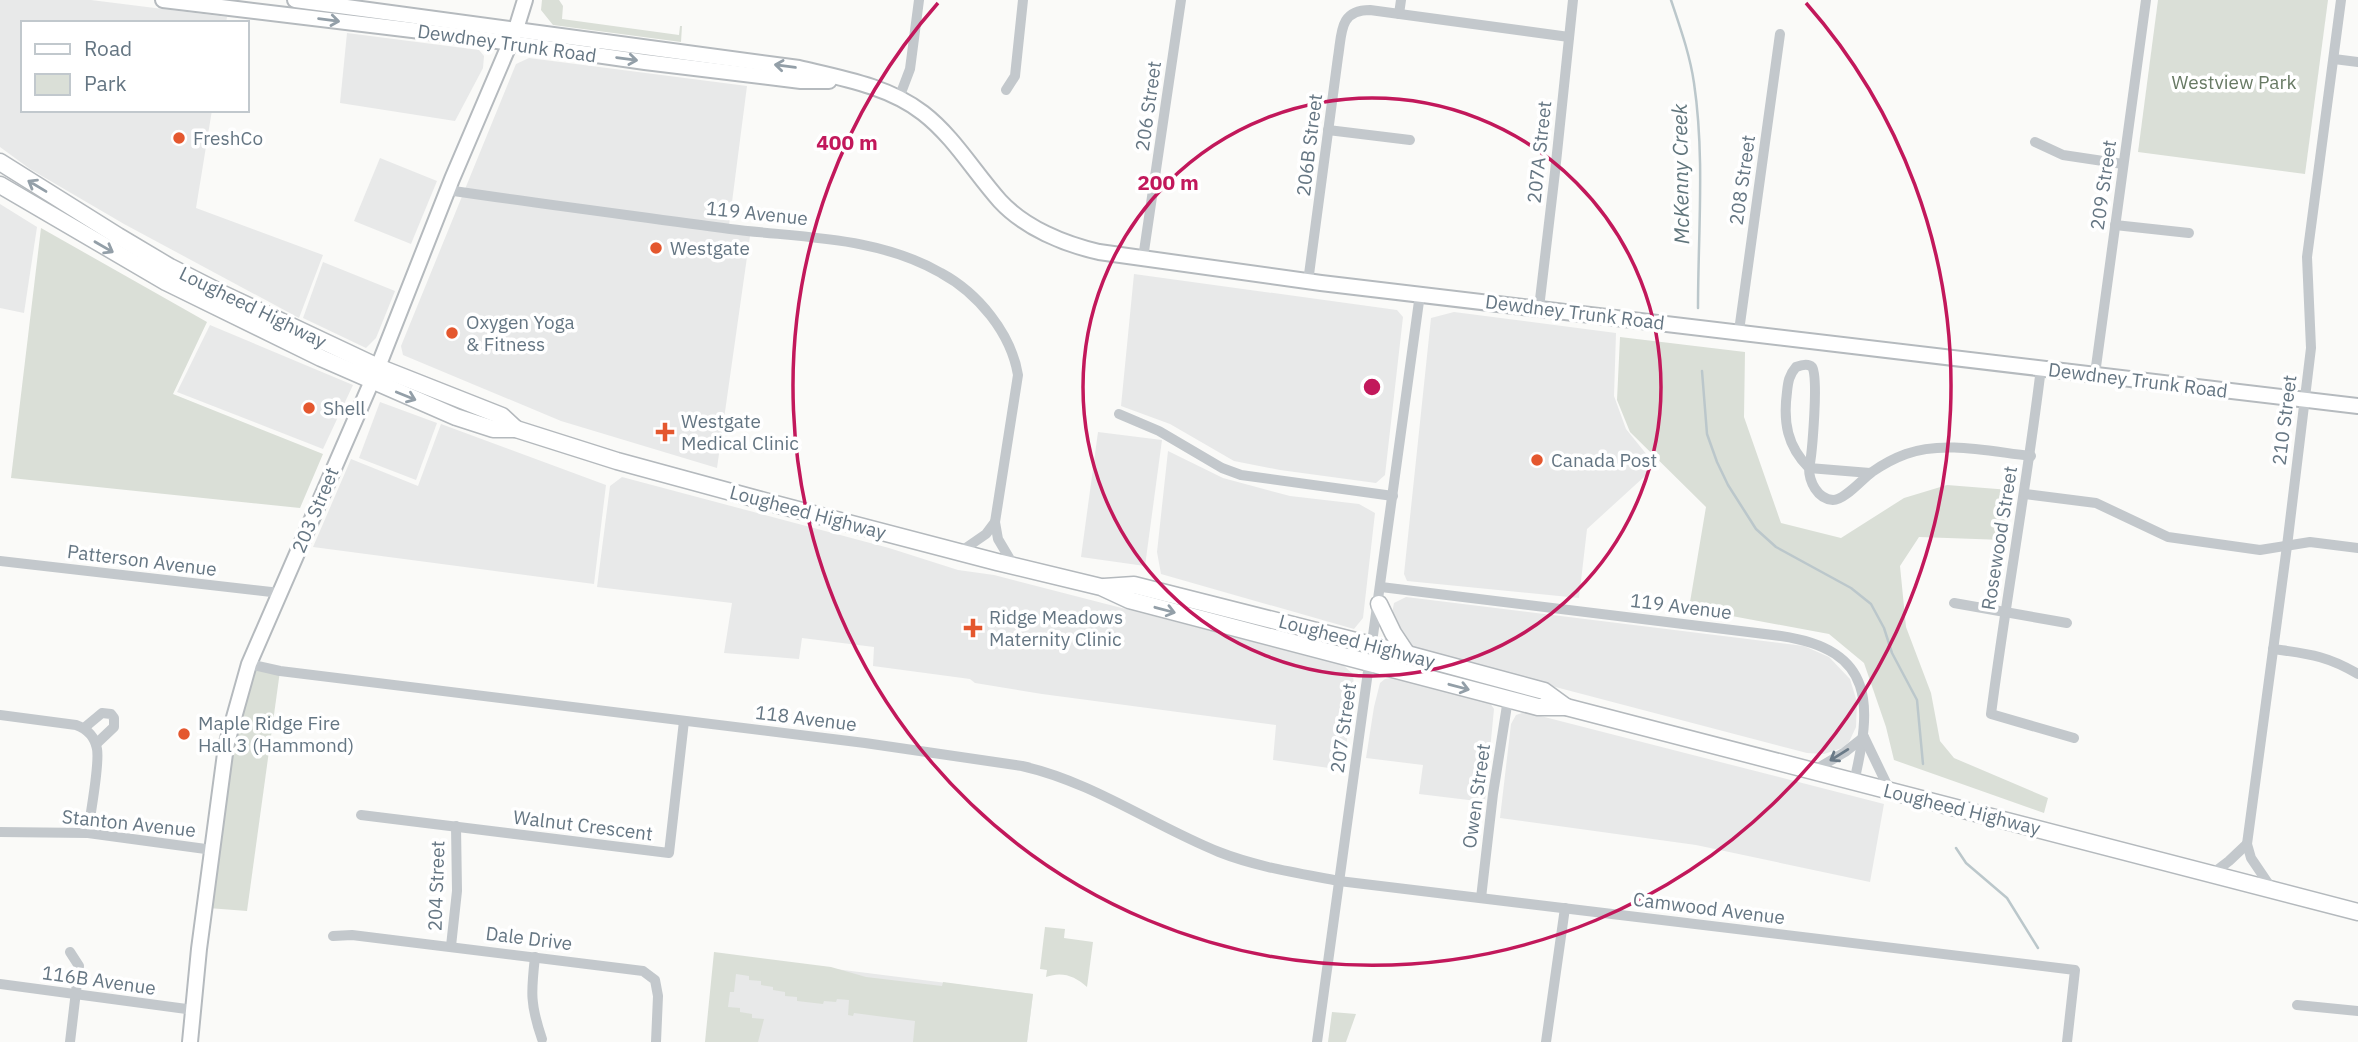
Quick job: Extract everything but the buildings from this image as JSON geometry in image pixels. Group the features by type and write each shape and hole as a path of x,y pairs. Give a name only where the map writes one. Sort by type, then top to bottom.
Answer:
{"highway":[{"name":"Lougheed Highway","path":"0,162 170,267 306,334 375,374"},
{"name":"Lougheed Highway","path":"1,189 166,282 375,374 502,416 516,429 617,461 1101,587 1129,600 1538,707 1566,707 2358,912"},
{"name":"Lougheed Highway","path":"1101,587 1134,585 1373,645 1544,691 1566,707"},
{"path":"1378,604 1407,654"}],"main road":[{"name":"Dewdney Trunk Road","path":"163,0 801,80 852,81"},
{"name":"Dewdney Trunk Road","path":"295,0 799,68 877,88 922,112 941,128 1002,203 1035,228 1082,248 1308,282 2358,406"},
{"name":"203 Street","path":"190,1042 226,746 249,664 375,374 447,190 526,0"}],"street":[{"path":"899,98 910,69 919,0"},
{"path":"1006,90 1015,76 1023,0"},
{"name":"206 Street","path":"1143,258 1181,0"},
{"path":"1401,0 1399,14 1569,37"},
{"name":"207A Street","path":"1539,308 1573,0"},
{"name":"209 Street","path":"2095,374 2146,0"},
{"name":"210 Street","path":"2247,844 2287,546 2311,338 2307,257 2341,0"},
{"name":"206B Street","path":"1308,282 1342,28 1350,15 1362,10 1399,14"},
{"name":"208 Street","path":"1739,331 1780,34"},
{"path":"2334,59 2358,62"},
{"path":"1328,130 1410,140"},
{"path":"2035,142 2063,155 2123,164"},
{"name":"119 Avenue","path":"447,190 731,229 846,241 887,250 940,272 967,289 996,323 1016,361 1018,375 995,522"},
{"path":"2115,225 2189,233"},
{"name":"207 Street","path":"1317,1042 1420,294"},
{"path":"1870,473 1809,468 1797,456 1784,416 1791,372 1801,365 1812,367 1815,372 1809,468 1809,478 1819,493 1833,500 1870,473 1907,454 1933,448 2031,456"},
{"name":"Rosewood Street","path":"2041,368 2031,456 2004,613 1991,714 2074,738"},
{"path":"1119,414 1160,431 1222,468 1241,475 1393,496"},
{"path":"2025,494 2096,503 2168,537 2260,550 2310,542 2358,548"},
{"path":"960,552 986,534 995,522"},
{"path":"995,522 998,539 1014,566"},
{"name":"Patterson Avenue","path":"0,561 280,593"},
{"name":"119 Avenue","path":"1381,587 1813,642 1830,650 1855,675 1863,691 1866,720 1854,782"},
{"path":"1954,603 2067,623"},
{"path":"2273,649 2319,655 2358,674"},
{"name":"118 Avenue","path":"249,664 281,671 961,755 1045,771 1088,787 1219,852 1271,868 1339,881"},
{"name":"Owen Street","path":"1480,898 1508,699"},
{"path":"84,728 102,713 111,714 114,727 96,744"},
{"path":"0,716 76,725 93,736 98,751 88,833"},
{"name":"Walnut Crescent","path":"361,815 669,853 684,721"},
{"path":"1813,771 1864,737 1890,791"},
{"name":"204 Street","path":"451,946 457,891 456,826"},
{"name":"Stanton Avenue","path":"0,832 88,833 213,850"},
{"path":"2212,874 2247,844 2251,858 2272,889"},
{"name":"Camwood Avenue","path":"1339,881 2076,970 2067,1042"},
{"path":"1549,1042 1566,908"},
{"name":"Dale Drive","path":"333,936 352,934 643,971 655,980 658,996 656,1042"},
{"path":"70,952 79,966 70,1042"},
{"path":"535,957 531,996 542,1039"},
{"name":"116B Avenue","path":"0,984 194,1010"},
{"path":"2297,1005 2358,1011"}],"shaded area":[{"path":"0,0 91,0 227,17 226,21 21,21 21,112 212,112 196,208 323,255 299,318 124,224 30,169 0,147"},
{"path":"347,33 479,50 484,56 483,68 455,121 340,103"},
{"path":"529,58 747,86 728,233 750,236 717,468 561,421 403,355 401,346 516,64"},
{"path":"380,158 437,181 411,244 354,221"},
{"path":"0,204 37,227 24,313 0,308"},
{"path":"323,262 395,291 376,338 366,348 303,318"},
{"path":"1134,274 1397,310 1403,317 1385,475 1376,483 1234,461 1170,424 1121,406"},
{"path":"1454,312 1616,333 1614,396 1626,429 1656,466 1587,529 1579,598 1407,581 1404,574 1431,318"},
{"path":"210,325 353,385 323,449 177,392"},
{"path":"380,402 437,423 416,480 359,458"},
{"path":"441,424 606,485 594,584 313,547 351,459 418,486"},
{"path":"1098,432 1162,440 1145,566 1081,557"},
{"path":"1168,451 1223,478 1290,496 1359,504 1375,513 1363,618 1354,629 1161,574 1157,552"},
{"path":"622,477 889,548 958,570 994,575 1343,665 1353,674 1354,687 1343,770 1273,760 1276,725 1042,694 975,683 970,679 873,666 874,647 802,638 799,659 724,653 732,603 597,587 610,486"},
{"path":"1406,597 1804,646 1829,657 1850,679 1857,702 1856,727 1849,742 1842,748 1824,754 1807,753 1415,650 1407,645 1392,614 1394,603"},
{"path":"1396,677 1490,703 1494,709 1485,802 1419,794 1423,765 1366,758 1380,683"},
{"path":"1525,712 1884,804 1870,882 1696,845 1500,818 1511,724 1516,715"},
{"path":"717,954 1033,994 1027,1042 707,1042"}],"green space":[{"path":"542,0 559,0 563,6 562,19 679,35 682,26 681,42 553,25 541,10"},
{"name":"Westview Park","path":"2158,0 2328,0 2305,174 2138,152"},
{"path":"41,228 207,322 173,394 323,454 300,508 11,478"},
{"path":"1620,337 1745,352 1744,417 1781,523 1841,538 1904,498 1947,485 2010,490 2004,540 1919,537 1900,566 1906,627 1931,693 1940,741 1954,758 2048,798 2044,813 1894,760 1886,727 1864,663 1829,634 1689,608 1706,507 1630,432 1617,400"},
{"path":"249,664 280,671 247,911 208,908 226,746"},
{"path":"1045,927 1065,929 1064,938 1093,942 1087,987 1068,976 1057,974 1046,977 1047,970 1040,969"},
{"path":"714,952 831,967 866,977 942,986 943,982 1033,994 1027,1042 913,1042 915,1021 854,1013 853,1016 848,1015 849,1000 824,1001 823,1004 797,1001 797,997 785,996 785,992 761,985 761,981 749,980 749,976 736,974 734,992 730,992 728,1007 740,1008 740,1012 752,1014 752,1018 764,1019 758,1042 705,1042"},
{"path":"1332,1012 1356,1014 1346,1042 1328,1042"}],"waterway":[{"name":"McKenny Creek","path":"1671,0 1690,62 1697,111 1700,167 1698,308"},
{"name":"McKenny Creek","path":"1702,371 1707,434 1728,485 1756,529 1776,547 1851,588 1871,604 1884,628 1892,653 1917,700 1923,764"},
{"name":"McKenny Creek","path":"1956,848 1966,863 2007,898 2038,948"}],"place":[{"name":"FreshCo","path":"179,138"},
{"name":"Westgate","path":"656,248"},
{"name":"Oxygen Yoga & Fitness","path":"452,333"},
{"name":"Shell","path":"309,408"},
{"name":"Westgate Medical Clinic","path":"665,432"},
{"name":"Canada Post","path":"1537,460"},
{"name":"Ridge Meadows Maternity Clinic","path":"973,628"},
{"name":"Maple Ridge Fire Hall 3 (Hammond)","path":"184,734"}]}
